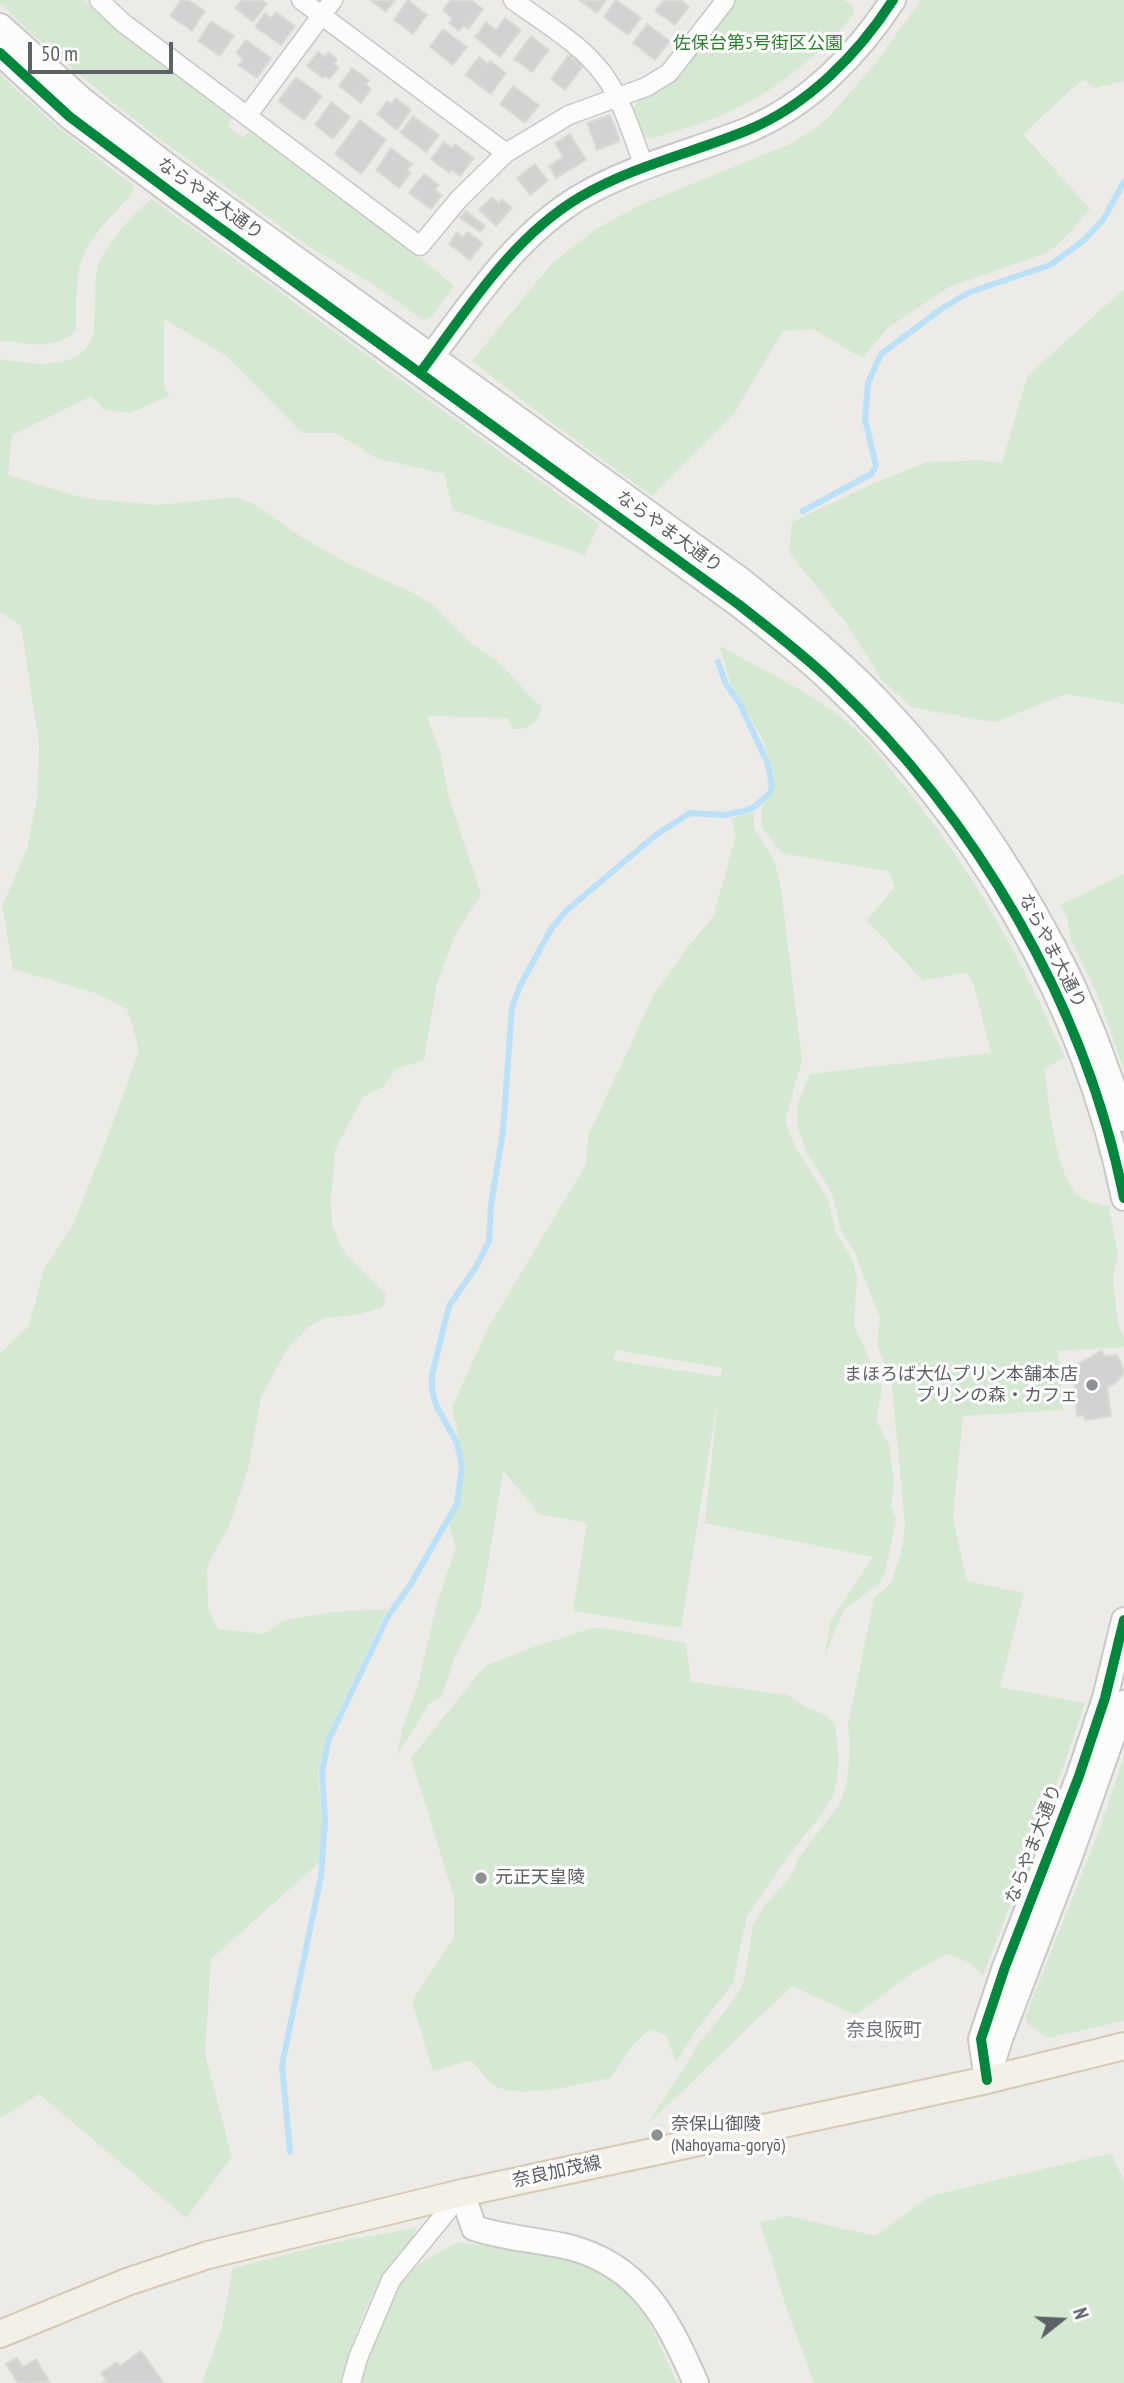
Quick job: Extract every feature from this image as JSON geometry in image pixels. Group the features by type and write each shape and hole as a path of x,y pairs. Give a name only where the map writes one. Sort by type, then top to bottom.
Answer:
{"main road":[{"name":"奈良加茂線","path":"0,2334 127,2282 208,2255 462,2193 987,2080 1124,2046"}],"street":[{"path":"99,0 122,22 420,246 459,199 506,153 569,115 646,87 668,73 724,0"},
{"path":"301,0 506,153"},
{"path":"247,116 333,0"},
{"path":"513,0 593,62 617,97 644,166"},
{"path":"426,365 487,283 527,238 556,213 579,198 644,166 751,129 795,103 859,47 887,2"},
{"name":"ならやま大通り","path":"0,26 81,99 426,365"},
{"name":"ならやま大通り","path":"0,53 70,117 426,365 792,633 842,665 884,706 948,782 1000,855 1055,948 1088,1021 1124,1119"},
{"name":"ならやま大通り","path":"792,633 921,779 957,826 1003,895 1071,1026 1109,1137 1124,1198"},
{"name":"ならやま大通り","path":"987,2080 981,2039 1005,1967 1079,1776 1105,1698 1124,1620"},
{"path":"987,2080 1124,1703"},
{"path":"351,2383 358,2358 391,2280 462,2193"},
{"path":"462,2193 474,2228 570,2248 605,2262 630,2279 648,2295 666,2319 696,2383"}],"green space":[{"path":"0,0 84,0 147,54 232,118 227,126 243,138 250,131 422,259 454,286 431,318 423,320 371,283 308,246 158,138 26,29"},
{"name":"佐保台第5号街区公園","path":"736,0 844,0 852,5 854,14 810,59 760,96 705,122 650,139 642,136 632,111 638,99 654,93 676,78"},
{"path":"921,0 1124,0 1124,81 1095,88 1083,79 1023,134 1090,209 1060,243 1046,253 949,287 889,327 862,358 813,329 783,331 733,415 652,496 472,361 552,263 596,229 640,205 790,144 823,123 875,64"},
{"path":"0,75 59,128 134,186 131,195 99,230 84,254 77,282 76,330 60,341 30,344 0,340"},
{"path":"152,199 599,524 585,555 453,510 444,474 376,458 336,433 302,433 225,355 164,319 164,386 169,396 130,413 104,410 92,396 12,435 8,475 82,498 158,505 236,497 256,505 298,535 345,562 433,605 472,644 496,660 542,708 532,724 519,729 513,729 507,718 427,716 440,751 448,794 481,894 455,935 437,984 424,1060 396,1069 383,1087 363,1097 335,1150 332,1225 344,1252 386,1294 382,1308 356,1315 325,1318 308,1327 287,1349 261,1397 249,1465 229,1527 207,1566 208,1608 218,1629 264,1634 282,1621 333,1612 387,1609 326,1738 318,1771 322,1823 319,1863 211,1959 205,2054 232,2157 186,2218 39,2094 0,2119 0,1354 29,1326 44,1269 73,1225 139,1050 127,1009 98,994 13,969 2,906 27,849 37,798 39,744 21,626 0,612 0,359 52,363 76,357 86,349 94,331 96,276 101,258 121,230"},
{"path":"1124,289 1124,704 1066,694 995,722 913,708 882,680 846,623 789,552 792,522 870,485 927,462 981,460 1002,463 1028,375"},
{"path":"720,646 817,700 862,736 928,817 974,882 994,916 1031,984 1065,1058 1044,1068 1059,1158 1073,1189 1082,1198 1109,1207 1118,1254 1113,1278 1118,1323 1124,1338 1124,1347 1058,1351 1063,1410 963,1416 953,1518 967,1581 1024,1593 1000,1687 1085,1703 983,1976 969,1962 946,1954 912,1973 856,2015 792,1986 648,2124 700,2042 741,1988 753,1925 764,1906 791,1876 799,1857 839,1805 847,1783 850,1746 848,1725 874,1598 891,1583 903,1545 905,1524 892,1388 877,1344 880,1319 855,1253 841,1230 832,1193 807,1153 797,1127 797,1104 810,1074 991,1053 974,985 966,972 923,981 867,920 895,887 888,871 782,853 761,827 762,807 772,793 774,777 762,738 731,685"},
{"path":"754,812 754,828 774,860 781,888 802,1060 785,1122 795,1147 828,1199 836,1233 852,1259 857,1276 854,1325 882,1388 876,1420 889,1445 894,1482 891,1505 896,1520 885,1573 878,1584 843,1611 825,1656 830,1622 873,1557 705,1523 718,1396 681,1628 573,1611 587,1523 540,1514 503,1471 481,1607 454,1659 442,1696 430,1703 397,1755 403,1726 417,1688 436,1607 456,1547 448,1523 459,1504 465,1468 452,1407 486,1332 586,1164 588,1136 654,994 713,917 736,836 731,818","holes":["616,1350 722,1368 720,1377 613,1360"]},
{"path":"1124,874 1124,1069 1098,996 1071,940 1067,917 1060,905"},
{"path":"592,1628 612,1629 686,1643 691,1682 788,1695 823,1714 835,1724 839,1762 833,1796 747,1916 733,1983 676,2062 666,2035 650,2029 634,2044 610,2078 569,2086 524,2092 499,2088 471,2060 433,2071 412,2001 454,1937 454,1897 411,1758 485,1666"},
{"path":"1124,1756 1124,2021 1048,2038 1027,2023 1025,2018 1098,1833"},
{"path":"1111,2153 1124,2181 1124,2383 814,2383 786,2307 760,2222 789,2216 875,2236 930,2196"},
{"path":"416,2228 405,2252 378,2287 367,2307 352,2347 343,2383 202,2383 222,2327 233,2268 336,2242"},
{"path":"456,2243 494,2246 574,2260 597,2270 643,2308 677,2383 356,2383 397,2284 422,2262"}],"building":[{"path":"181,0 188,0 205,11 192,31 170,16"},
{"path":"242,0 262,0 267,4 253,22 235,8"},
{"path":"370,0 395,0 386,12"},
{"path":"408,0 427,15 413,34 394,20"},
{"path":"451,0 471,0 483,9 468,29 463,26 459,31 449,23 452,18 443,10"},
{"path":"579,0 606,0 597,13"},
{"path":"616,0 641,18 628,35 604,17"},
{"path":"664,0 681,0 689,7 675,25 655,11"},
{"path":"276,12 295,26 281,45 255,27 265,13 271,18"},
{"path":"505,18 521,30 500,57 475,37 486,22 496,30"},
{"path":"211,21 234,36 220,56 198,41"},
{"path":"647,24 670,41 655,60 633,43"},
{"path":"443,29 467,47 453,65 430,47"},
{"path":"531,36 549,50 532,72 514,59"},
{"path":"246,40 271,58 257,78 238,65 243,59 236,53"},
{"path":"318,52 325,57 328,52 337,59 334,64 339,67 330,79 325,76 323,78 307,66"},
{"path":"569,55 583,66 565,90 551,79"},
{"path":"479,57 488,64 490,61 506,73 491,94 465,75"},
{"path":"352,68 369,80 366,84 371,89 361,103 339,86"},
{"path":"296,77 322,96 304,120 278,101"},
{"path":"513,86 539,105 525,123 500,104"},
{"path":"396,98 411,110 397,130 377,114 387,101 391,104"},
{"path":"331,102 350,117 333,139 315,125"},
{"path":"610,115 620,141 597,150 587,123"},
{"path":"413,116 439,135 426,152 400,133"},
{"path":"360,120 386,140 361,174 335,154"},
{"path":"570,134 586,160 556,178 549,166 563,157 555,143"},
{"path":"444,142 452,148 455,144 474,158 460,176 452,170 450,173 431,159"},
{"path":"391,148 412,164 407,170 411,173 399,188 376,170"},
{"path":"535,164 548,181 530,195 517,178"},
{"path":"424,174 439,185 435,190 442,195 431,209 409,193"},
{"path":"492,197 499,203 502,199 512,208 496,226 479,210"},
{"path":"466,211 485,226 480,232 460,218"},
{"path":"457,232 463,237 467,232 483,243 470,260 449,244"},
{"name":"まほろば大仏プリン本舗本店 プリンの森・カフェ","path":"1102,1350 1104,1356 1117,1355 1124,1370 1113,1385 1107,1386 1111,1416 1085,1420 1084,1415 1077,1416 1073,1367"},
{"path":"141,2351 164,2383 102,2383 106,2380 101,2373 117,2362 120,2366"},
{"path":"17,2358 23,2367 36,2359 50,2382 18,2383 6,2364"}],"waterway":[{"path":"803,511 871,474 876,466 865,419 868,383 881,354 941,309 970,292 1050,265 1083,241 1103,220 1124,182"},
{"path":"290,2152 282,2065 321,1876 325,1821 322,1771 329,1739 388,1616 409,1587 457,1504 462,1467 457,1443 436,1405 432,1375 449,1306 476,1267 489,1241 491,1205 503,1131 512,1007 520,986 551,929 567,910 657,834 690,813 724,815 744,811 754,807 770,793 772,786 768,764 740,704 726,684 718,662"}],"cycle path":[{"path":"420,373 473,300 511,254 555,214 600,186 748,130 791,107 848,58 893,0"},
{"path":"0,53 70,117 738,604 821,672 884,735 933,793 977,854 1017,918 1052,985 1082,1055 1106,1126 1124,1198"},
{"path":"987,2080 981,2039 1005,1967 1079,1776 1105,1698 1124,1620"}],"place":[{"name":"まほろば大仏プリン本舗本店 プリンの森・カフェ","path":"1092,1385"},
{"name":"元正天皇陵","path":"481,1878"},
{"name":"奈保山御陵 (Nahoyama-goryō)","path":"657,2135"}],"district":[{"name":"奈良阪町","path":"884,2031"}]}
